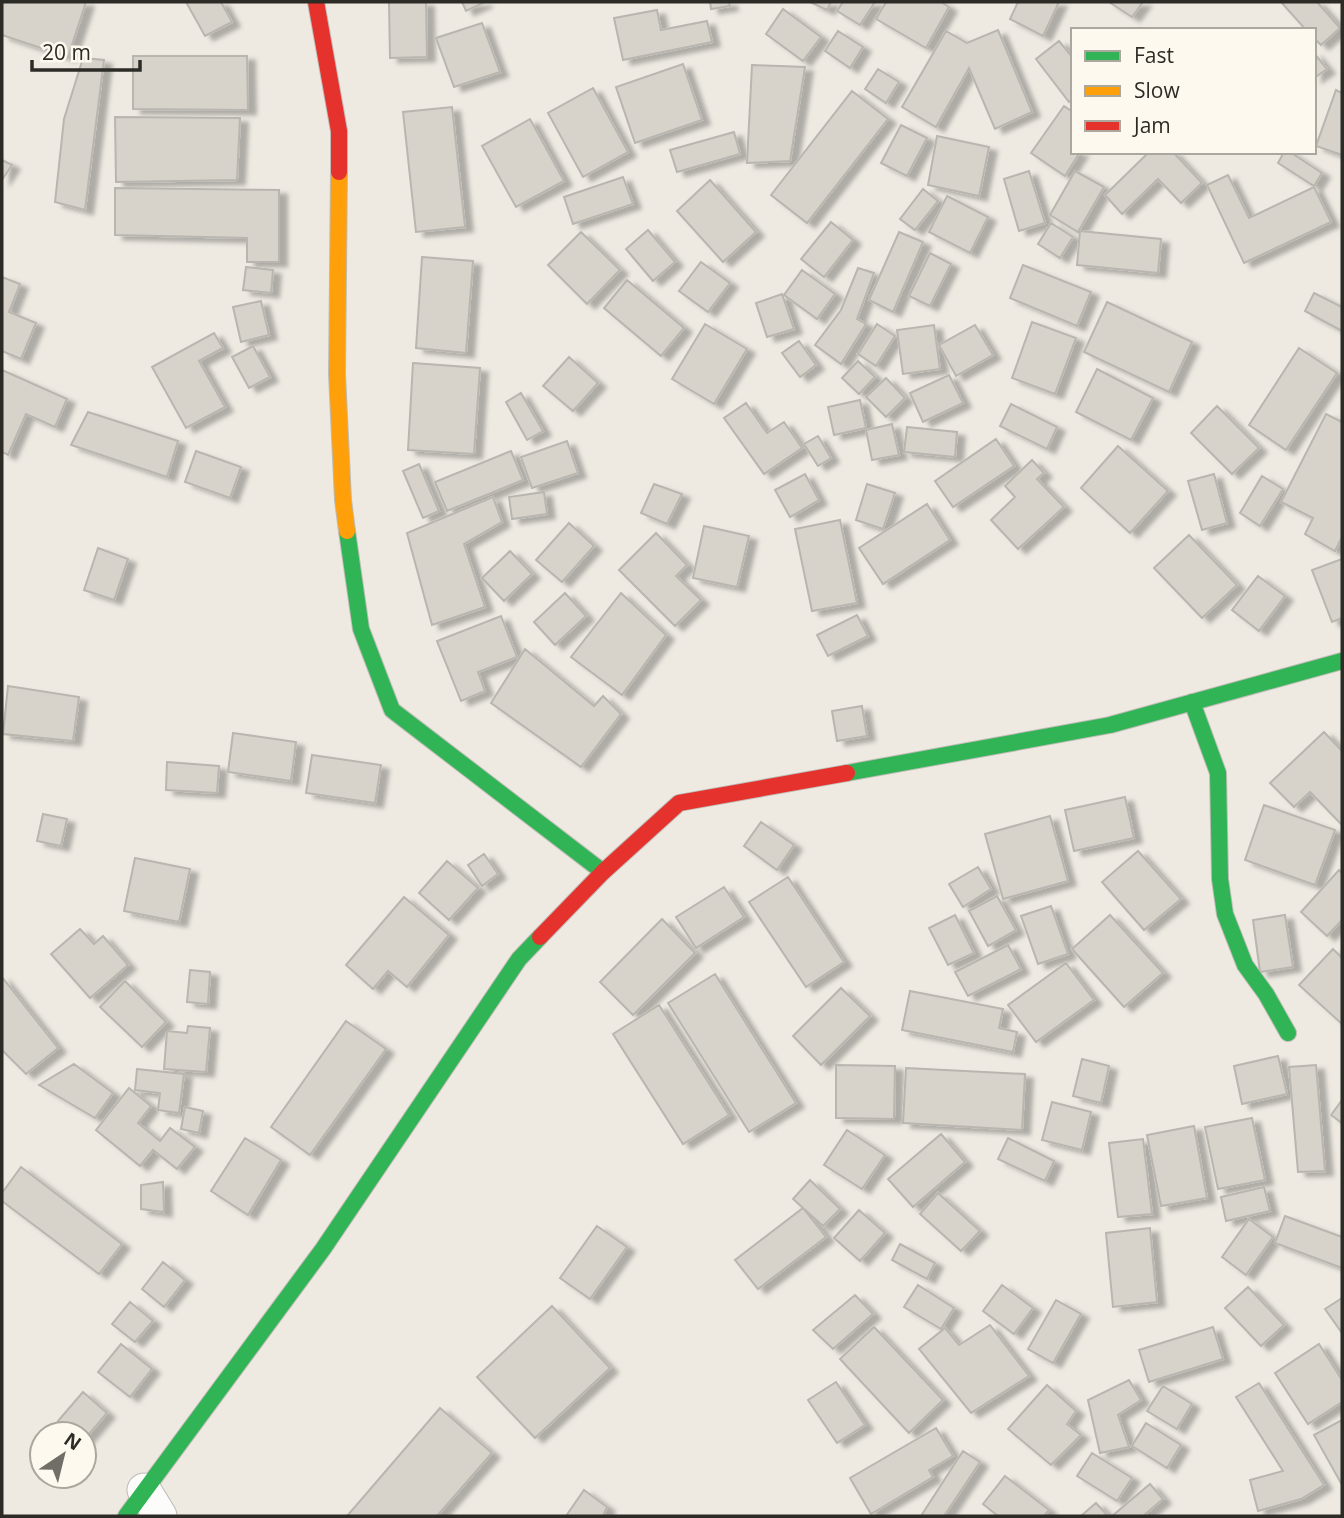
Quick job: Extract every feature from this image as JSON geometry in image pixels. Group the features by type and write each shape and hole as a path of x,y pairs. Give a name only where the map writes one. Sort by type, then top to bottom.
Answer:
{"street":[{"path":"316,2 339,131 337,374 343,500 361,629 392,710 603,872"},
{"path":"143,1508 323,1249 519,959 603,872 679,803 1110,725 1342,661"},
{"path":"1192,702 1218,773 1220,879 1225,914 1245,965 1266,994 1288,1033"}],"building":[{"path":"2,2 86,2 68,57 2,35"},
{"path":"186,2 221,2 232,22 205,36"},
{"path":"389,2 426,2 427,57 390,58"},
{"path":"462,2 485,2 466,11"},
{"path":"710,2 729,2 730,6 711,9"},
{"path":"810,2 831,2 827,10"},
{"path":"843,2 875,2 860,25 837,11"},
{"path":"886,2 941,2 949,7 926,48 876,19"},
{"path":"1018,2 1059,2 1043,36 1010,19"},
{"path":"1109,2 1143,2 1132,17"},
{"path":"1281,2 1317,2 1340,28 1321,45 1316,40 1316,28 1304,28"},
{"path":"783,9 821,37 803,61 766,34"},
{"path":"657,10 661,30 707,21 712,42 623,60 614,18"},
{"path":"482,23 500,72 454,87 436,38"},
{"path":"998,30 1032,112 995,129 969,68 936,127 902,107 946,31 967,43"},
{"path":"838,31 863,47 850,68 825,51"},
{"path":"1059,41 1071,56 1071,101 1069,102 1036,59"},
{"path":"1316,55 1327,69 1316,77"},
{"path":"133,56 247,56 248,110 133,109"},
{"path":"83,58 104,60 85,210 55,202 64,119"},
{"path":"683,64 702,120 635,143 616,87"},
{"path":"752,65 805,67 790,161 747,163"},
{"path":"878,69 899,82 886,103 865,89"},
{"path":"593,88 628,152 583,177 548,113"},
{"path":"1336,90 1342,93 1342,155 1316,146"},
{"path":"852,91 888,119 807,223 771,195"},
{"path":"1064,106 1071,111 1071,154 1079,154 1065,176 1031,153"},
{"path":"452,107 465,227 416,232 403,112"},
{"path":"115,117 240,118 237,180 116,182"},
{"path":"530,119 564,181 516,207 482,146"},
{"path":"901,125 927,138 907,176 881,163"},
{"path":"734,132 740,154 677,172 670,150"},
{"path":"937,136 989,147 979,196 928,185"},
{"path":"1147,154 1175,154 1202,183 1181,203 1158,179 1122,214 1105,195"},
{"path":"1283,154 1293,154 1322,173 1314,186 1278,163"},
{"path":"2,160 12,165 2,180"},
{"path":"1029,171 1045,223 1019,231 1004,179"},
{"path":"1075,171 1104,187 1078,232 1050,215"},
{"path":"1228,175 1249,218 1314,187 1331,222 1244,263 1207,185"},
{"path":"623,177 633,204 573,224 564,197"},
{"path":"710,180 756,232 723,262 677,211"},
{"path":"115,188 279,190 279,262 247,262 247,238 115,235"},
{"path":"923,189 938,201 915,230 900,219"},
{"path":"947,196 988,217 970,253 929,232"},
{"path":"831,222 853,240 824,277 801,259"},
{"path":"1051,223 1073,237 1060,258 1038,244"},
{"path":"648,230 675,262 653,281 626,249"},
{"path":"1080,231 1161,239 1158,273 1077,265"},
{"path":"581,232 620,270 587,304 548,265"},
{"path":"899,232 923,242 893,312 869,300"},
{"path":"930,253 951,264 930,306 909,296"},
{"path":"422,257 473,261 466,353 416,348"},
{"path":"701,262 730,283 708,312 679,291"},
{"path":"1023,265 1091,292 1077,326 1010,298"},
{"path":"246,267 273,270 271,293 243,290"},
{"path":"858,268 874,273 857,319 866,324 841,364 815,345 841,310"},
{"path":"802,270 835,294 817,319 784,295"},
{"path":"2,277 20,284 9,312 36,323 21,359 2,351"},
{"path":"627,280 684,328 661,356 604,308"},
{"path":"1314,293 1342,307 1342,331 1305,311"},
{"path":"782,294 794,329 767,337 756,303"},
{"path":"261,301 269,335 241,342 233,307"},
{"path":"1107,302 1192,342 1169,392 1084,352"},
{"path":"1032,322 1076,338 1055,394 1012,378"},
{"path":"705,324 747,349 714,404 672,379"},
{"path":"877,324 895,336 876,366 858,354"},
{"path":"934,325 940,369 903,374 897,330"},
{"path":"975,325 993,355 956,376 939,345"},
{"path":"214,333 223,348 199,361 225,407 186,428 152,367"},
{"path":"799,341 816,365 800,377 782,353"},
{"path":"253,346 270,377 249,388 232,357"},
{"path":"1299,348 1337,373 1286,450 1249,425"},
{"path":"569,357 598,383 573,411 543,386"},
{"path":"858,361 875,377 859,394 842,378"},
{"path":"413,363 480,368 474,454 408,450"},
{"path":"1097,369 1153,398 1131,440 1076,412"},
{"path":"2,370 67,399 55,427 26,414 8,455 2,452"},
{"path":"949,375 963,403 923,422 910,393"},
{"path":"886,378 905,398 886,417 866,397"},
{"path":"521,393 543,431 527,440 506,402"},
{"path":"860,400 866,428 834,435 828,407"},
{"path":"746,403 767,433 784,422 802,448 764,474 724,418"},
{"path":"1011,404 1057,427 1047,449 1000,426"},
{"path":"1217,406 1259,448 1232,474 1191,433"},
{"path":"88,412 178,441 167,477 71,445"},
{"path":"1326,414 1342,422 1342,537 1335,551 1305,534 1313,518 1281,502"},
{"path":"892,424 899,455 872,460 866,430"},
{"path":"907,427 957,432 955,457 904,452"},
{"path":"818,436 831,458 818,466 804,444"},
{"path":"996,439 1014,466 953,507 935,481"},
{"path":"567,441 578,473 532,488 521,457"},
{"path":"1118,446 1168,491 1130,533 1081,488"},
{"path":"196,451 241,467 230,498 185,482"},
{"path":"511,451 523,480 447,511 435,482"},
{"path":"1032,460 1044,473 1037,479 1064,507 1018,549 991,520 1015,497 1005,486"},
{"path":"419,464 439,511 423,518 403,471"},
{"path":"805,474 819,500 790,517 775,490"},
{"path":"1214,474 1227,523 1202,530 1188,481"},
{"path":"1262,476 1283,489 1260,526 1240,513"},
{"path":"654,484 682,494 667,524 641,513"},
{"path":"867,484 895,493 883,529 856,520"},
{"path":"544,492 547,514 512,519 509,497"},
{"path":"493,497 502,522 464,544 485,607 432,625 407,533"},
{"path":"927,504 950,540 883,584 859,548"},
{"path":"840,520 857,603 812,611 795,529"},
{"path":"569,523 594,546 562,582 536,560"},
{"path":"704,526 749,536 737,587 693,578"},
{"path":"656,533 687,565 676,576 701,600 675,626 619,570"},
{"path":"1189,535 1237,585 1202,618 1154,568"},
{"path":"98,548 128,559 114,600 84,590"},
{"path":"510,551 532,574 504,601 482,578"},
{"path":"1342,559 1342,618 1332,622 1312,570"},
{"path":"1258,576 1285,596 1259,631 1232,610"},
{"path":"565,593 586,616 555,645 534,622"},
{"path":"621,593 666,635 622,695 571,657"},
{"path":"857,615 868,636 828,656 817,635"},
{"path":"501,616 517,657 478,672 485,691 461,701 437,641"},
{"path":"525,649 594,706 603,696 621,714 581,767 491,703"},
{"path":"8,686 79,697 73,741 3,734"},
{"path":"862,706 867,736 837,741 832,711"},
{"path":"1324,732 1342,751 1342,825 1310,792 1294,807 1270,783"},
{"path":"233,733 296,742 291,781 228,772"},
{"path":"312,755 381,765 375,803 306,793"},
{"path":"167,762 219,766 217,793 166,790"},
{"path":"1125,797 1134,838 1074,851 1065,810"},
{"path":"1264,805 1335,830 1315,885 1245,860"},
{"path":"43,814 67,819 61,846 37,841"},
{"path":"1050,816 1068,881 1003,899 985,834"},
{"path":"761,822 794,845 777,870 744,846"},
{"path":"1138,851 1181,899 1144,930 1102,882"},
{"path":"484,854 498,874 482,886 468,865"},
{"path":"135,858 190,869 179,922 124,911"},
{"path":"447,861 478,888 449,920 419,893"},
{"path":"978,867 991,889 963,907 949,884"},
{"path":"1339,870 1342,873 1342,920 1327,936 1301,912"},
{"path":"788,877 844,962 806,987 749,902"},
{"path":"724,887 744,917 696,948 676,917"},
{"path":"997,896 1016,930 988,946 969,911"},
{"path":"404,897 449,935 407,987 388,971 373,989 346,965"},
{"path":"1051,906 1068,954 1038,964 1021,916"},
{"path":"955,915 974,953 948,965 929,928"},
{"path":"1110,915 1163,973 1124,1007 1072,949"},
{"path":"1285,915 1293,967 1260,972 1253,920"},
{"path":"662,919 695,953 633,1015 600,982"},
{"path":"80,929 94,944 103,936 128,965 90,998 51,954"},
{"path":"1008,945 1021,969 968,996 955,972"},
{"path":"1333,949 1342,958 1342,1024 1299,985"},
{"path":"1066,963 1094,1000 1036,1042 1008,1005"},
{"path":"190,970 210,972 208,1004 187,1002"},
{"path":"715,974 796,1103 749,1132 668,1003"},
{"path":"2,977 58,1048 26,1074 2,1050"},
{"path":"125,981 166,1022 142,1047 100,1007"},
{"path":"841,988 870,1016 821,1065 793,1036"},
{"path":"910,991 1003,1009 999,1028 1017,1032 1013,1052 902,1030"},
{"path":"659,1005 729,1115 683,1144 613,1034"},
{"path":"346,1021 386,1049 310,1155 271,1127"},
{"path":"188,1026 210,1028 206,1072 164,1069 167,1031 187,1033"},
{"path":"1278,1056 1287,1094 1242,1104 1234,1066"},
{"path":"1082,1059 1109,1066 1101,1103 1073,1096"},
{"path":"74,1064 113,1093 95,1118 39,1085"},
{"path":"836,1065 895,1066 894,1119 836,1118"},
{"path":"1316,1065 1325,1171 1298,1172 1289,1067"},
{"path":"906,1068 1025,1074 1022,1130 903,1123"},
{"path":"137,1069 184,1074 179,1113 158,1110 160,1093 135,1090"},
{"path":"129,1088 151,1106 138,1123 160,1141 170,1128 195,1147 177,1169 153,1150 140,1166 96,1130"},
{"path":"1342,1100 1342,1123 1331,1115"},
{"path":"1052,1102 1091,1112 1082,1150 1042,1140"},
{"path":"185,1107 203,1111 199,1133 181,1129"},
{"path":"1252,1118 1265,1180 1218,1189 1205,1127"},
{"path":"1194,1126 1207,1198 1161,1206 1147,1135"},
{"path":"847,1130 885,1155 862,1189 824,1165"},
{"path":"941,1134 965,1162 913,1207 888,1179"},
{"path":"245,1138 281,1160 248,1215 211,1191"},
{"path":"1008,1138 1054,1161 1045,1181 998,1159"},
{"path":"1143,1139 1152,1214 1118,1217 1109,1143"},
{"path":"21,1167 122,1244 99,1274 2,1201 2,1193"},
{"path":"810,1180 840,1209 823,1226 793,1199"},
{"path":"163,1182 164,1212 141,1209 141,1185"},
{"path":"1264,1187 1270,1211 1226,1221 1221,1197"},
{"path":"938,1193 980,1231 961,1251 920,1214"},
{"path":"803,1208 826,1237 758,1289 735,1260"},
{"path":"859,1210 885,1233 860,1261 834,1238"},
{"path":"1285,1216 1342,1237 1342,1268 1275,1243"},
{"path":"1249,1219 1273,1237 1246,1275 1222,1257"},
{"path":"597,1226 627,1247 590,1299 560,1278"},
{"path":"1150,1228 1157,1302 1113,1307 1106,1233"},
{"path":"900,1244 935,1263 927,1279 892,1260"},
{"path":"163,1262 185,1280 164,1307 142,1289"},
{"path":"918,1285 954,1308 941,1329 904,1307"},
{"path":"1002,1285 1033,1308 1014,1334 983,1311"},
{"path":"1248,1287 1284,1325 1261,1346 1225,1308"},
{"path":"855,1295 873,1314 833,1349 813,1330"},
{"path":"1342,1298 1342,1333 1325,1309"},
{"path":"1056,1300 1081,1314 1053,1363 1028,1349"},
{"path":"130,1302 153,1321 135,1342 112,1324"},
{"path":"552,1306 610,1368 535,1438 477,1377"},
{"path":"990,1325 1029,1376 971,1413 919,1349 945,1328 959,1345"},
{"path":"874,1327 943,1400 909,1433 840,1359"},
{"path":"1213,1327 1223,1359 1149,1382 1139,1350"},
{"path":"121,1344 152,1369 130,1397 98,1372"},
{"path":"1319,1344 1342,1380 1342,1402 1308,1424 1275,1373"},
{"path":"1129,1380 1141,1400 1118,1415 1129,1447 1100,1453 1088,1400"},
{"path":"836,1382 865,1425 837,1443 808,1400"},
{"path":"1259,1383 1324,1485 1301,1499 1258,1511 1250,1480 1283,1471 1236,1397"},
{"path":"1047,1385 1076,1411 1067,1424 1081,1435 1051,1465 1008,1429"},
{"path":"1163,1386 1192,1404 1177,1429 1147,1411"},
{"path":"83,1392 107,1413 98,1424 98,1420 59,1420"},
{"path":"440,1408 492,1453 437,1516 347,1516"},
{"path":"1342,1420 1342,1485 1314,1435"},
{"path":"1146,1423 1181,1445 1167,1468 1132,1446"},
{"path":"936,1428 953,1456 929,1470 933,1477 871,1514 850,1478"},
{"path":"963,1451 980,1462 944,1516 921,1516"},
{"path":"1092,1453 1132,1478 1117,1501 1077,1476"},
{"path":"1005,1476 1049,1510 1044,1516 998,1516 983,1504"},
{"path":"1150,1484 1163,1499 1143,1516 1112,1516"},
{"path":"584,1490 607,1507 603,1516 566,1516"},
{"path":"1096,1503 1108,1516 1082,1515"}],"traffic: fast":[{"path":"347,531 361,629 392,710 603,872"},
{"path":"847,773 1110,725 1342,661"},
{"path":"1192,702 1218,773 1220,879 1225,914 1245,965 1266,994 1288,1033"},
{"path":"126,1516 323,1249 519,959 540,937"}],"traffic: slow":[{"path":"339,172 337,374 347,531"}],"traffic: jam":[{"path":"316,2 339,131 339,172"},
{"path":"540,937 603,872 679,803 847,773"}]}
